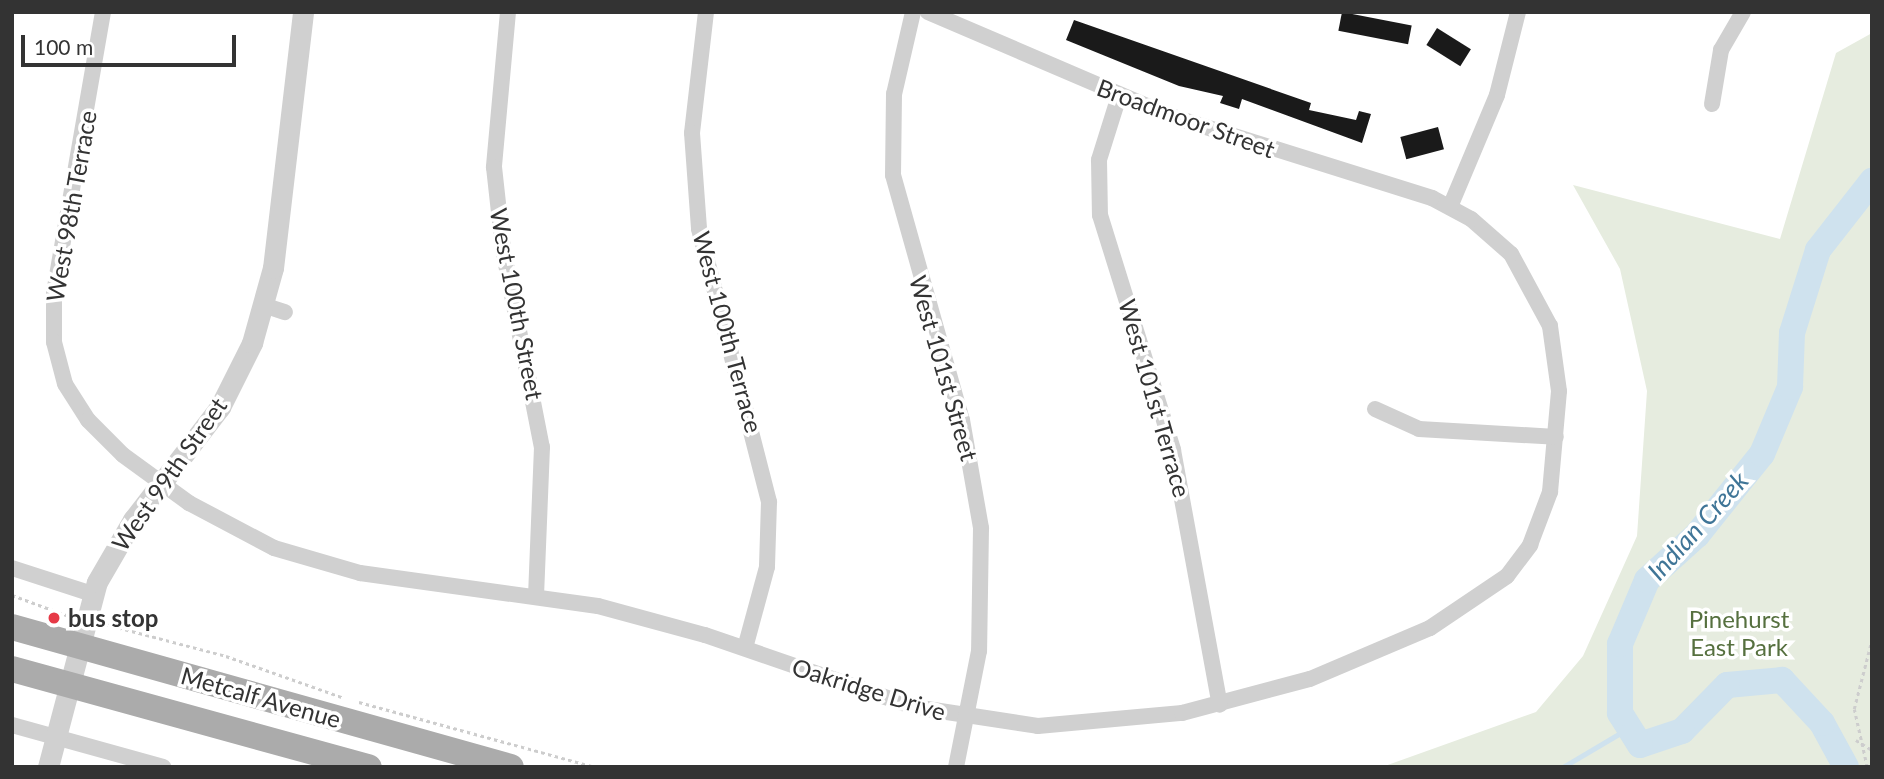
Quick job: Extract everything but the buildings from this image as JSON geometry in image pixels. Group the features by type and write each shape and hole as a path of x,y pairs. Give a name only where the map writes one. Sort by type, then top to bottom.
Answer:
{"main road":[{"name":"Metcalf Avenue","path":"12,627 510,767"},
{"name":"Metcalf Avenue","path":"12,669 369,767"}],"street":[{"name":"West 98th Terrace","path":"103,12 54,293 54,342 65,384 88,420 162,484"},
{"name":"West 99th Street","path":"48,767 72,684 92,594 133,520 220,407 263,305 281,216 303,12"},
{"name":"West 100th Street","path":"508,12 494,167 503,249 542,447 536,595"},
{"name":"West 100th Terrace","path":"706,12 691,133 699,229 769,502 766,567 745,648"},
{"name":"West 101st Street","path":"913,12 894,94 894,175 973,467 983,587 969,718 956,767"},
{"name":"Broadmoor Street","path":"928,12 1119,96 1450,207 1511,254 1540,298 1558,364 1556,437"},
{"path":"1450,207 1497,95 1518,12"},
{"path":"1712,103 1721,50 1744,12"},
{"name":"West 101st Terrace","path":"1119,96 1099,160 1100,215 1173,450 1220,705"},
{"path":"263,305 285,312"},
{"path":"1375,409 1419,429 1556,437"},
{"name":"Oakridge Drive","path":"162,484 228,527 316,562 536,595 745,648 914,707 969,718 1079,726 1220,705 1361,660 1494,589 1540,525 1556,437"},
{"path":"12,568 92,594"},
{"path":"12,725 163,767"}],"path":[{"path":"12,595 86,621 595,767"},
{"path":"1867,767 1856,740 1854,709 1872,639"},
{"path":"1856,740 1872,750"}],"green space":[{"name":"Pinehurst East Park","path":"1872,33 1872,767 1382,767 1536,712 1583,656 1637,536 1647,391 1620,269 1573,185 1780,239 1836,53"}],"waterway":[{"name":"Indian Creek","path":"1846,767 1822,723 1782,680 1727,685 1682,731 1640,745 1620,713 1620,644 1647,580 1697,535 1762,454 1790,387 1792,333 1818,250 1872,181"},
{"path":"1563,767 1629,728"}],"place":[{"name":"bus stop","path":"54,618"}]}
